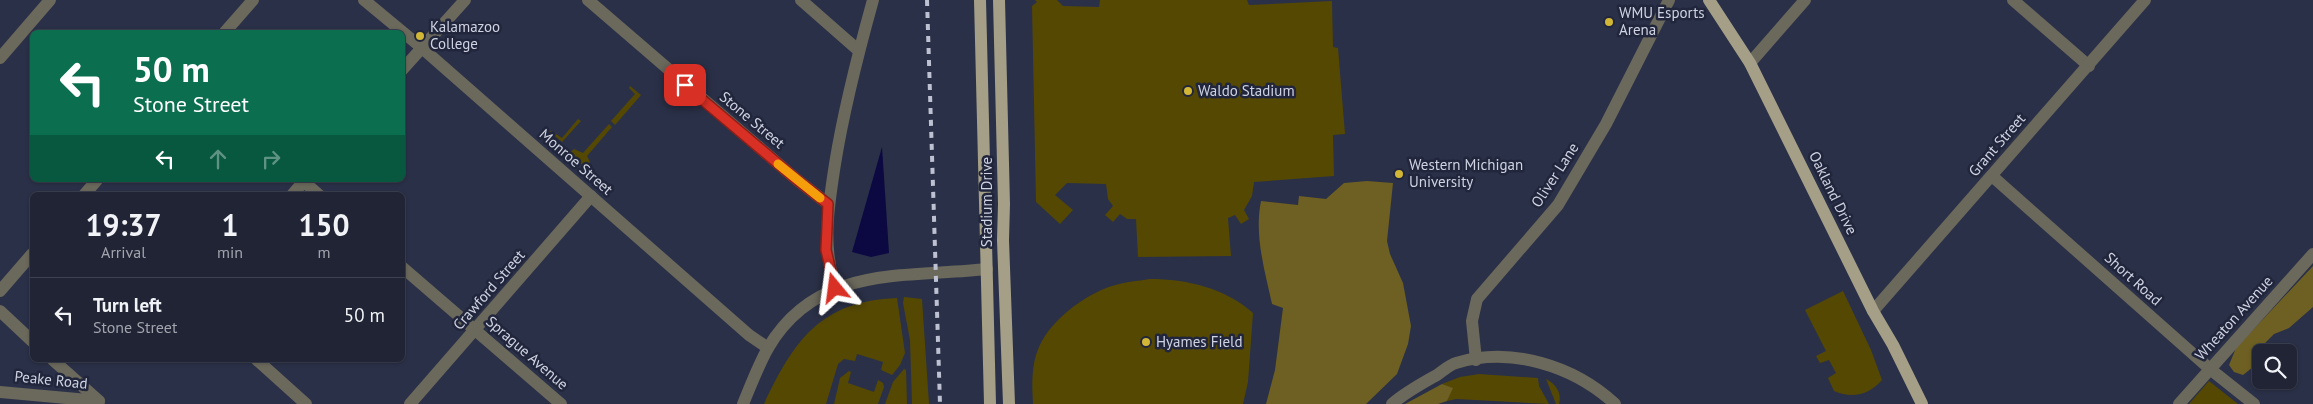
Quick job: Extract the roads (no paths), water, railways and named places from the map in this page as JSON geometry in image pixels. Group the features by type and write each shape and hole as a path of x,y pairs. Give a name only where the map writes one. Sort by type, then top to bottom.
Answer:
{"main road":[{"name":"Stadium Drive","path":"980,0 990,404"},
{"name":"Stadium Drive","path":"999,0 1004,186 1003,240 1009,404"},
{"name":"Oakland Drive","path":"1709,0 1750,63 1873,311 1893,345 1922,404"}],"street":[{"path":"0,58 50,0"},
{"path":"227,30 253,0"},
{"name":"Monroe Street","path":"364,0 400,30"},
{"path":"405,67 465,0"},
{"name":"Stone Street","path":"588,0 796,179 828,204"},
{"path":"801,0 858,50"},
{"path":"835,288 826,250 828,204 844,112 858,50 873,0"},
{"name":"Oliver Lane","path":"1476,360 1472,321 1477,300 1558,205 1606,124 1669,0"},
{"path":"1750,63 1805,0"},
{"path":"2013,0 2089,66"},
{"name":"Grant Street","path":"1873,311 2145,0"},
{"name":"Monroe Street","path":"405,34 749,335 768,348"},
{"name":"Short Road","path":"1992,176 2210,369 2254,404"},
{"path":"87,192 95,182"},
{"path":"295,192 303,182"},
{"path":"305,182 316,192"},
{"name":"Crawford Street","path":"410,404 591,196"},
{"name":"Wheaton Avenue","path":"2179,404 2313,254"},
{"path":"0,291 30,256"},
{"path":"743,404 768,348 785,325 799,312 835,288 870,278 987,269"},
{"name":"Sprague Avenue","path":"405,270 561,404"},
{"path":"0,311 30,339"},
{"path":"1392,404 1417,385 1455,363 1493,357 1516,358 1544,364 1573,375 1598,390 1616,404"},
{"name":"Peake Road","path":"0,392 98,401 56,362"},
{"path":"258,362 306,404"}],"railway":[{"path":"927,0 940,404"}],"place":[{"name":"WMU Esports Arena","path":"1609,22"},
{"name":"Kalamazoo College","path":"420,36"},
{"name":"Waldo Stadium","path":"1188,91"},
{"name":"Western Michigan University","path":"1399,174"},
{"name":"Hyames Field","path":"1146,342"}]}
